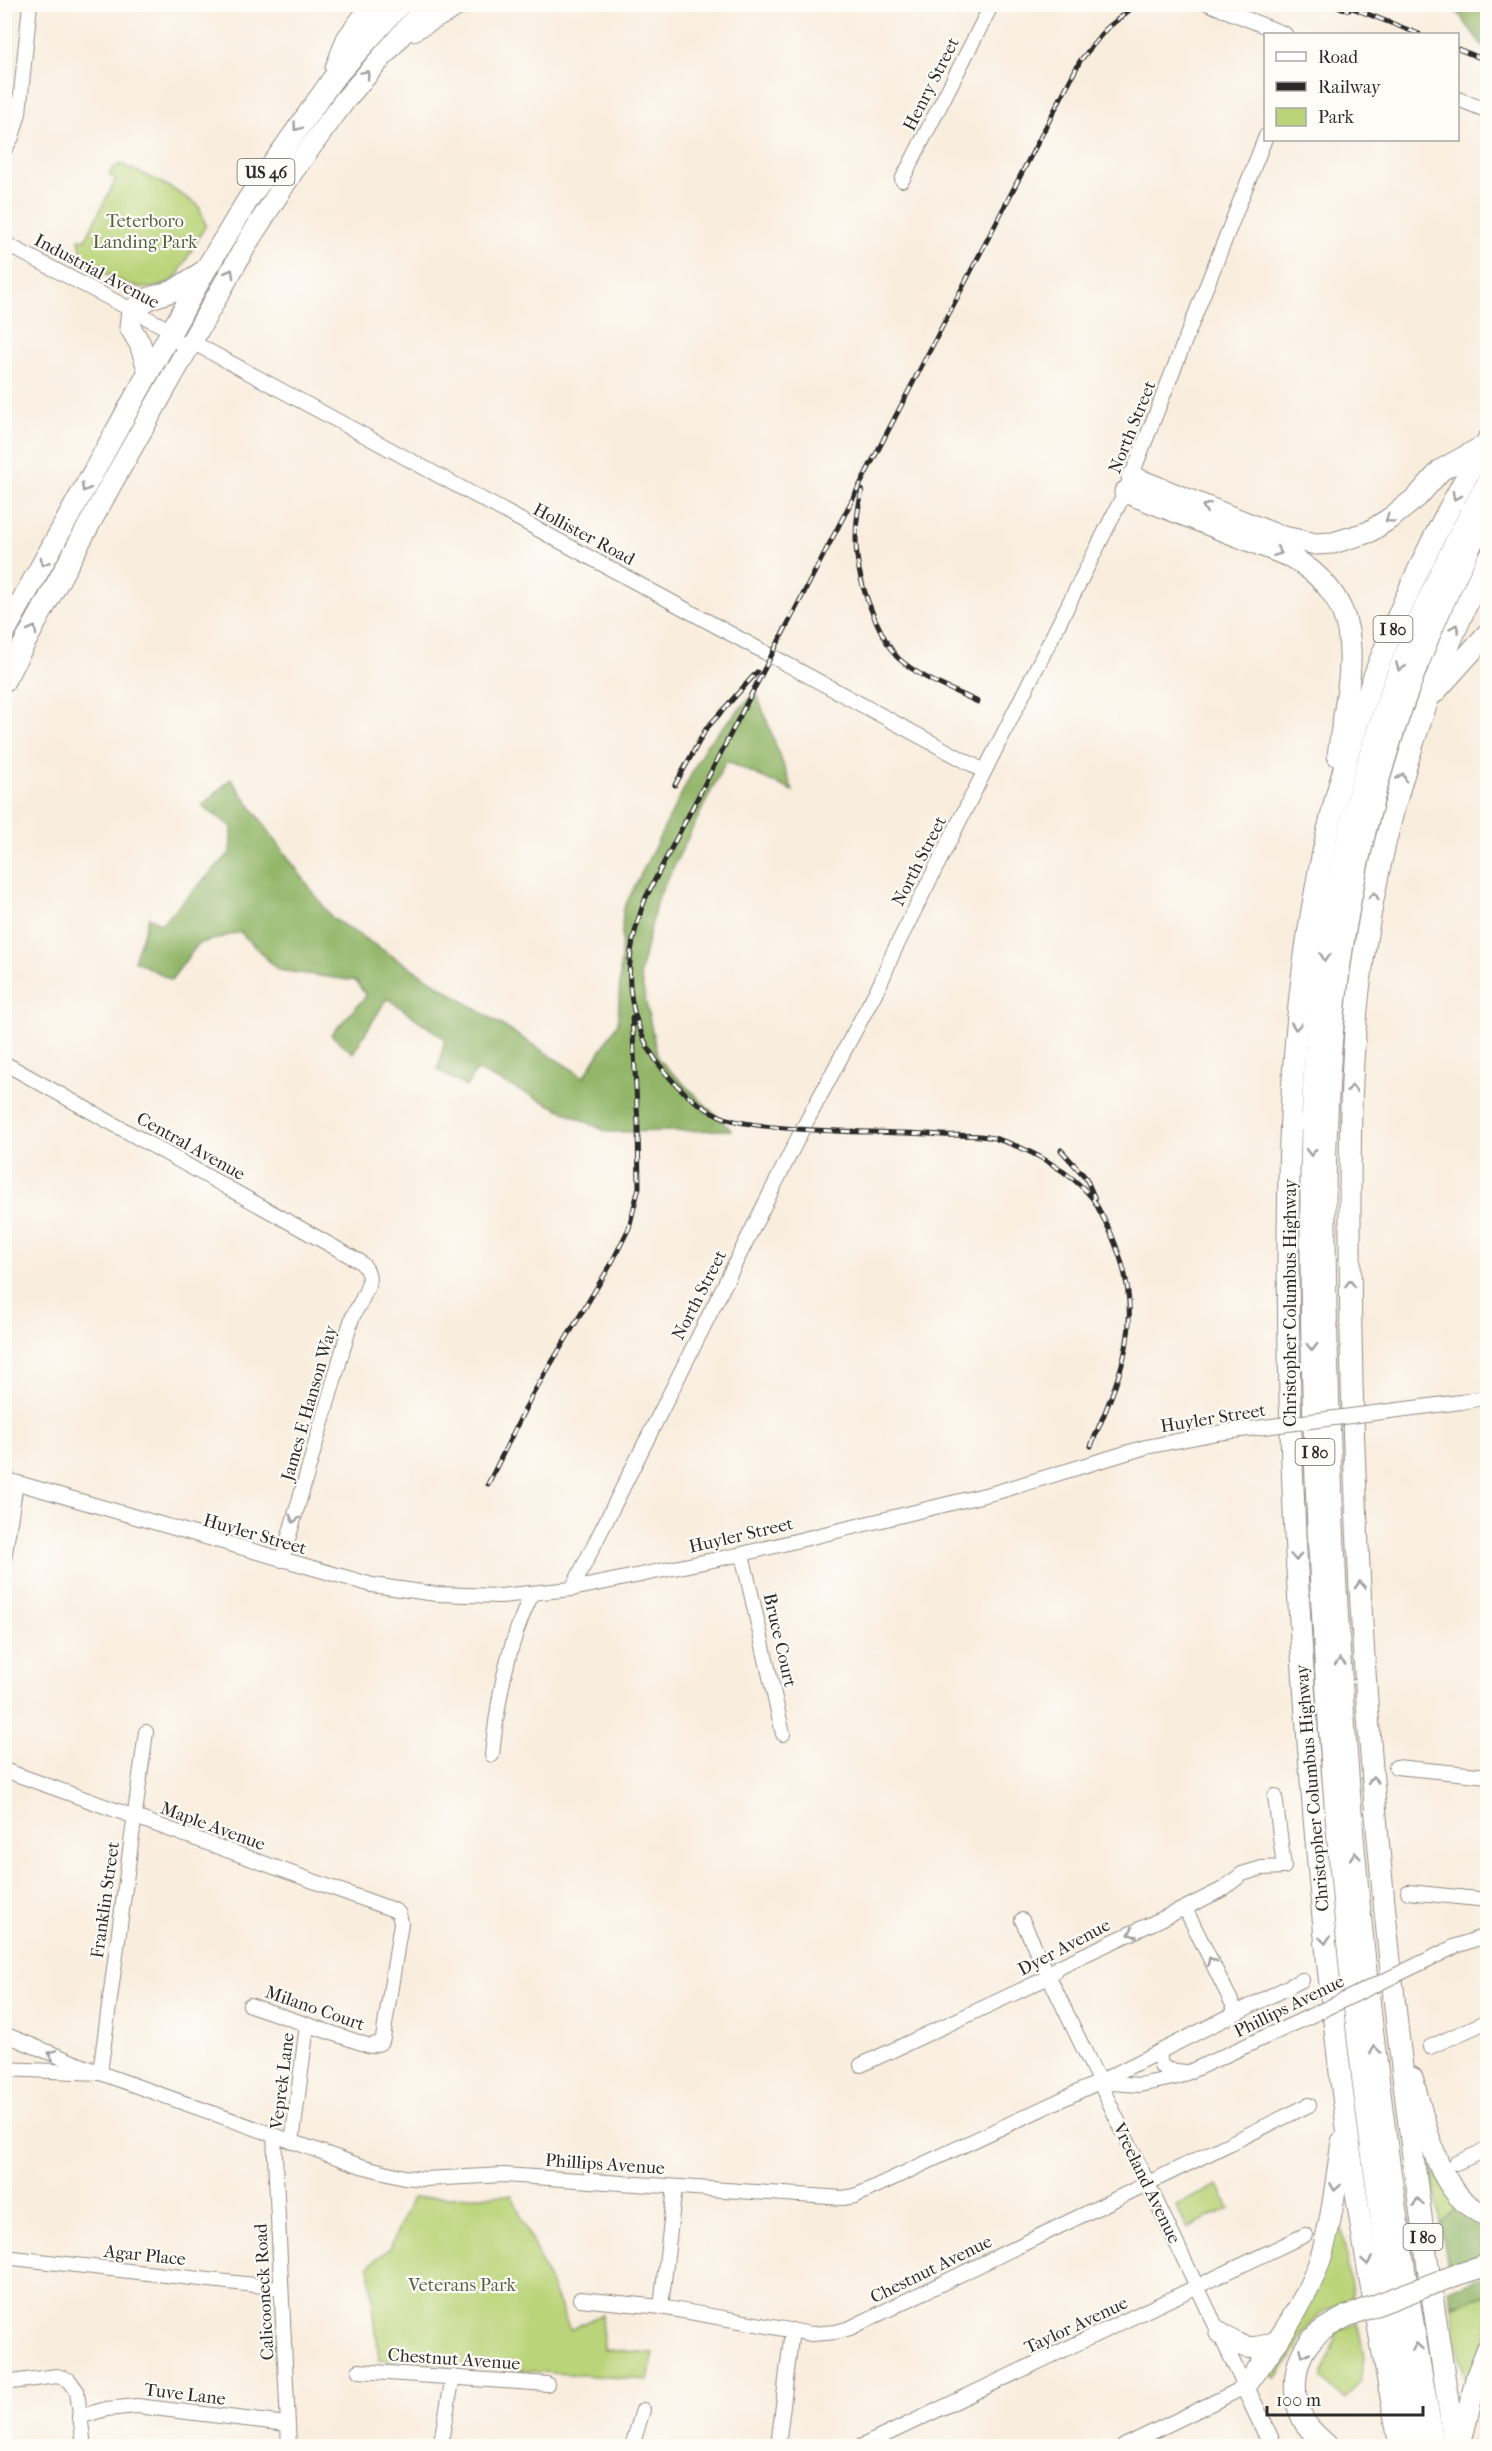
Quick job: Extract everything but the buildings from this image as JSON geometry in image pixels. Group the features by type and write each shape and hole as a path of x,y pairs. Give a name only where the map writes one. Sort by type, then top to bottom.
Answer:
{"highway":[{"path":"332,80 347,39 373,4"},
{"name":"US 46","path":"4,633 206,269 259,182 332,80 400,4"},
{"name":"US 46","path":"4,681 109,488 250,238 293,171 345,100 428,4"},
{"path":"396,39 460,4"},
{"path":"149,372 140,344 130,327 132,310 150,298 175,290 206,269"},
{"path":"109,488 118,452 167,363 172,331 184,325 195,314 210,308"},
{"path":"1129,485 1279,536 1316,544 1333,543 1370,532 1392,518 1417,497 1441,470 1486,443"},
{"name":"Christopher Columbus Highway","path":"1400,2446 1367,2262 1346,2121 1328,1969 1309,1760 1293,1499 1289,1337 1290,1138 1296,1028 1312,907 1330,823 1353,739 1388,641 1416,576 1447,513 1486,443"},
{"name":"Christopher Columbus Highway","path":"1418,2446 1399,2333 1371,2136 1349,1957 1334,1790 1324,1651 1313,1413 1312,1114 1316,1037 1324,962 1345,849 1364,775 1414,630 1446,561 1488,482"},
{"path":"1129,485 1291,557 1323,580 1336,596 1346,616 1350,635 1350,657 1330,823"},
{"name":"Christopher Columbus Highway","path":"1434,2446 1413,2322 1383,2115 1351,1804 1340,1662 1330,1462 1327,1129 1330,1054 1338,978 1349,903 1365,830 1385,756 1423,648 1488,512"},
{"name":"I 80","path":"1455,2446 1425,2253 1396,2026 1377,1840 1357,1540 1352,1377 1350,1135 1355,1031 1370,919 1393,808 1426,702 1455,629 1488,559"},
{"path":"1426,702 1488,633"},
{"path":"1396,2026 1442,2175 1466,2206 1488,2215"},
{"path":"1245,2387 1278,2341 1301,2302 1320,2260 1331,2212 1346,2121"},
{"path":"1328,2446 1303,2419 1295,2393 1297,2368 1308,2344 1322,2330 1347,2316 1488,2265"},
{"path":"1220,2333 1234,2344 1247,2348 1263,2347 1278,2341"},
{"path":"1460,2446 1477,2375 1488,2348"}],"main road":[{"name":"Vreeland Avenue","path":"1245,2387 1273,2446"}],"street":[{"path":"4,151 12,136 19,113 30,4"},
{"name":"Henry Street","path":"902,180 992,4"},
{"path":"1209,4 1282,33"},
{"path":"1459,99 1488,111"},
{"name":"North Street","path":"572,1589 799,1136 881,982 893,953 1129,485 1264,141"},
{"name":"Industrial Avenue","path":"4,243 172,331"},
{"name":"Hollister Road","path":"172,331 176,341 185,346 192,342 984,771"},
{"name":"Central Avenue","path":"4,1063 359,1261"},
{"name":"James E Hanson Way","path":"282,1560 352,1318 367,1291 370,1279 369,1270 359,1261"},
{"name":"Huyler Street","path":"10,1481 372,1585 479,1596 532,1594 572,1589 742,1554 997,1492 1146,1447 1217,1433 1488,1397"},
{"path":"4,1559 10,1481"},
{"name":"Bruce Court","path":"742,1554 783,1734"},
{"path":"492,1755 505,1665 511,1642 532,1594"},
{"name":"Franklin Street","path":"100,2073 146,1732"},
{"path":"1396,1767 1488,1776"},
{"name":"Maple Avenue","path":"4,1770 394,1910 399,1914 401,1923 383,2038 375,2045 368,2045"},
{"name":"Dyer Avenue","path":"861,2065 1049,1977 1058,1967 1223,1889 1236,1878 1251,1871 1284,1867 1275,1796"},
{"path":"1408,1892 1488,1900"},
{"path":"1185,1908 1237,2013"},
{"name":"Vreeland Avenue","path":"1022,1920 1245,2387"},
{"name":"Phillips Avenue","path":"1099,2082 1139,2085 1193,2072 1456,1946 1488,1935"},
{"name":"Phillips Avenue","path":"4,2034 100,2073 292,2142 381,2172 404,2177 425,2179 504,2175 828,2198 855,2196 1099,2082 1302,1980"},
{"name":"Milano Court","path":"250,2006 368,2045"},
{"path":"1430,2047 1488,2021"},
{"name":"Veprek Lane","path":"292,2142 307,2025"},
{"path":"1159,2052 1161,2066 1169,2070 1193,2072"},
{"name":"Phillips Avenue","path":"4,2069 100,2073"},
{"name":"Chestnut Avenue","path":"580,2299 661,2307 822,2334 850,2328 1309,2105"},
{"name":"Calicooneck Road","path":"274,2135 288,2446"},
{"path":"1456,2163 1488,2149"},
{"path":"661,2307 675,2187"},
{"name":"Taylor Avenue","path":"862,2446 1198,2288 1305,2235"},
{"name":"Agar Place","path":"4,2257 281,2288"},
{"path":"778,2446 792,2330"},
{"name":"Chestnut Avenue","path":"359,2371 547,2384"},
{"path":"4,2384 63,2377 74,2385 77,2391 84,2446"},
{"path":"440,2446 453,2377"},
{"path":"1124,2446 1245,2387"},
{"name":"Tuve Lane","path":"79,2417 106,2409 137,2406 287,2424"},
{"path":"632,2446 644,2410"}],"green space":[{"path":"1452,5 1487,5 1487,50 1485,49"},
{"name":"Teterboro Landing Park","path":"121,164 166,185 198,205 206,225 177,276 166,284 154,288 130,285 83,262 79,239 85,240 116,179 109,175 112,169"},
{"path":"756,692 793,791 726,761 657,900 640,974 658,1059 731,1130 608,1132 476,1070 466,1087 438,1070 445,1039 387,998 353,1053 331,1035 366,996 356,981 278,970 240,932 198,944 171,980 134,960 149,917 161,924 230,853 232,827 202,806 231,779 332,918 584,1077 618,1023 623,910 706,745"},
{"path":"1432,2169 1457,2207 1440,2224"},
{"path":"1218,2185 1229,2208 1187,2228 1176,2206"},
{"name":"Veterans Park","path":"512,2195 570,2330 602,2314 604,2350 654,2353 648,2380 379,2360 369,2265 390,2248 412,2198"},
{"path":"1457,2207 1475,2221 1487,2225 1487,2254 1448,2264 1440,2224"},
{"path":"1340,2216 1353,2300 1333,2307 1314,2320 1288,2363 1275,2378 1265,2369"},
{"path":"1487,2275 1487,2295 1452,2305 1449,2289"},
{"path":"1487,2295 1487,2334 1469,2386 1459,2358 1452,2305"},
{"path":"1357,2322 1364,2356 1360,2381 1344,2399 1322,2379 1337,2331"}],"railway":[{"path":"1091,1446 1125,1354 1129,1308 1127,1283 1120,1257 1095,1202 1084,1189 1062,1171 1036,1155 991,1137 794,1129 746,1123 720,1116 696,1102 674,1082 655,1059 642,1035 636,1017 632,1000 630,966 635,932 646,897 1080,61 1106,29 1137,4"},
{"path":"1328,4 1349,10"},
{"path":"1342,4 1416,33"},
{"path":"1459,49 1488,61"},
{"path":"862,490 856,540 859,571 868,603 885,639 898,658 907,665 936,683 978,702"},
{"path":"675,785 706,729 757,672"},
{"path":"488,1484 531,1397 611,1264 629,1228 639,1187 632,1018"},
{"path":"1061,1150 1086,1178 1095,1199"}]}
